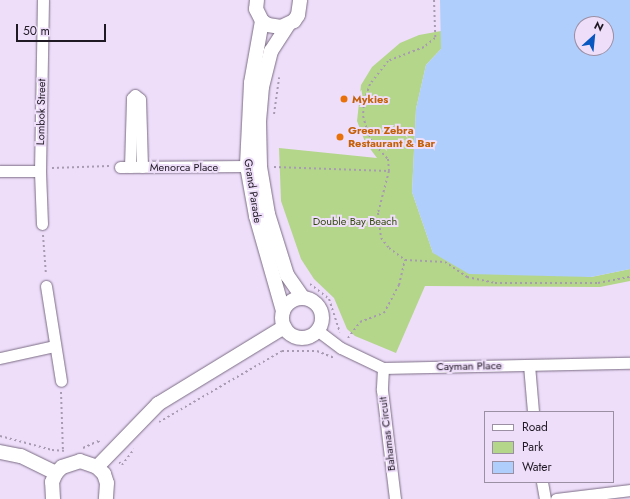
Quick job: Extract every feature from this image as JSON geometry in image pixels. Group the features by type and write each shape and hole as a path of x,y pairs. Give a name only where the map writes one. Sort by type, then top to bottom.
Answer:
{"street":[{"name":"Lombok Street","path":"42,224 40,171 43,0"},
{"path":"257,0 256,9 262,21 274,27 288,25"},
{"name":"Grand Parade","path":"300,0 298,15 288,25 271,51 262,86 259,122 260,167 268,214 287,275 303,298"},
{"name":"Grand Parade","path":"262,21 251,83 247,166 256,216 283,311"},
{"path":"125,167 132,96 137,95 140,99 142,167"},
{"name":"Menorca Place","path":"125,167 247,166"},
{"path":"0,171 40,171"},
{"path":"46,286 54,346 61,381"},
{"path":"303,298 313,302 320,310 322,320 318,330 306,338 300,338 288,333 284,327 283,311 291,301 303,298"},
{"path":"97,467 158,404 284,327"},
{"name":"Cayman Place","path":"318,330 341,348 383,368 630,363"},
{"path":"0,358 54,346"},
{"path":"529,365 533,411"},
{"name":"Bahamas Circuit","path":"383,368 382,390 395,499"},
{"path":"0,452 21,456 56,473"},
{"path":"54,499 52,482 56,473 62,466 75,461 89,462 97,467 107,482 106,499"},
{"path":"542,483 545,499"},
{"path":"556,499 630,490"}],"path":[{"path":"434,0 435,38 424,47 388,60 370,84 364,101 363,116 367,130 372,142 388,159 389,171 380,198 378,226 381,238 389,248 405,260 444,262 467,277 495,283 598,283 630,277"},
{"path":"273,119 280,72"},
{"path":"274,161 274,172"},
{"path":"40,171 54,168 125,167"},
{"path":"274,167 389,171"},
{"path":"42,224 46,286"},
{"path":"157,424 282,351 317,351 336,359 341,348 360,322 384,313 399,286 405,260"},
{"path":"307,281 329,299 336,327 348,338"},
{"path":"61,381 63,451"},
{"path":"0,436 63,451 70,451"},
{"path":"78,450 98,441 122,465 137,446"}],"green space":[{"name":"Double Bay Beach","path":"441,31 441,49 426,65 416,109 412,192 433,253 591,277 630,269 630,281 600,287 425,286 396,353 355,336 347,329 334,298 314,279 301,259 281,201 279,148 377,158 365,142 357,121 361,85 372,67 400,43 419,35"}],"water":[{"path":"440,0 630,0 630,269 591,277 469,274 433,253 412,192 416,109 426,65 441,49"}],"place":[{"name":"Mykies","path":"344,99"},
{"name":"Green Zebra Restaurant & Bar","path":"340,137"}]}
